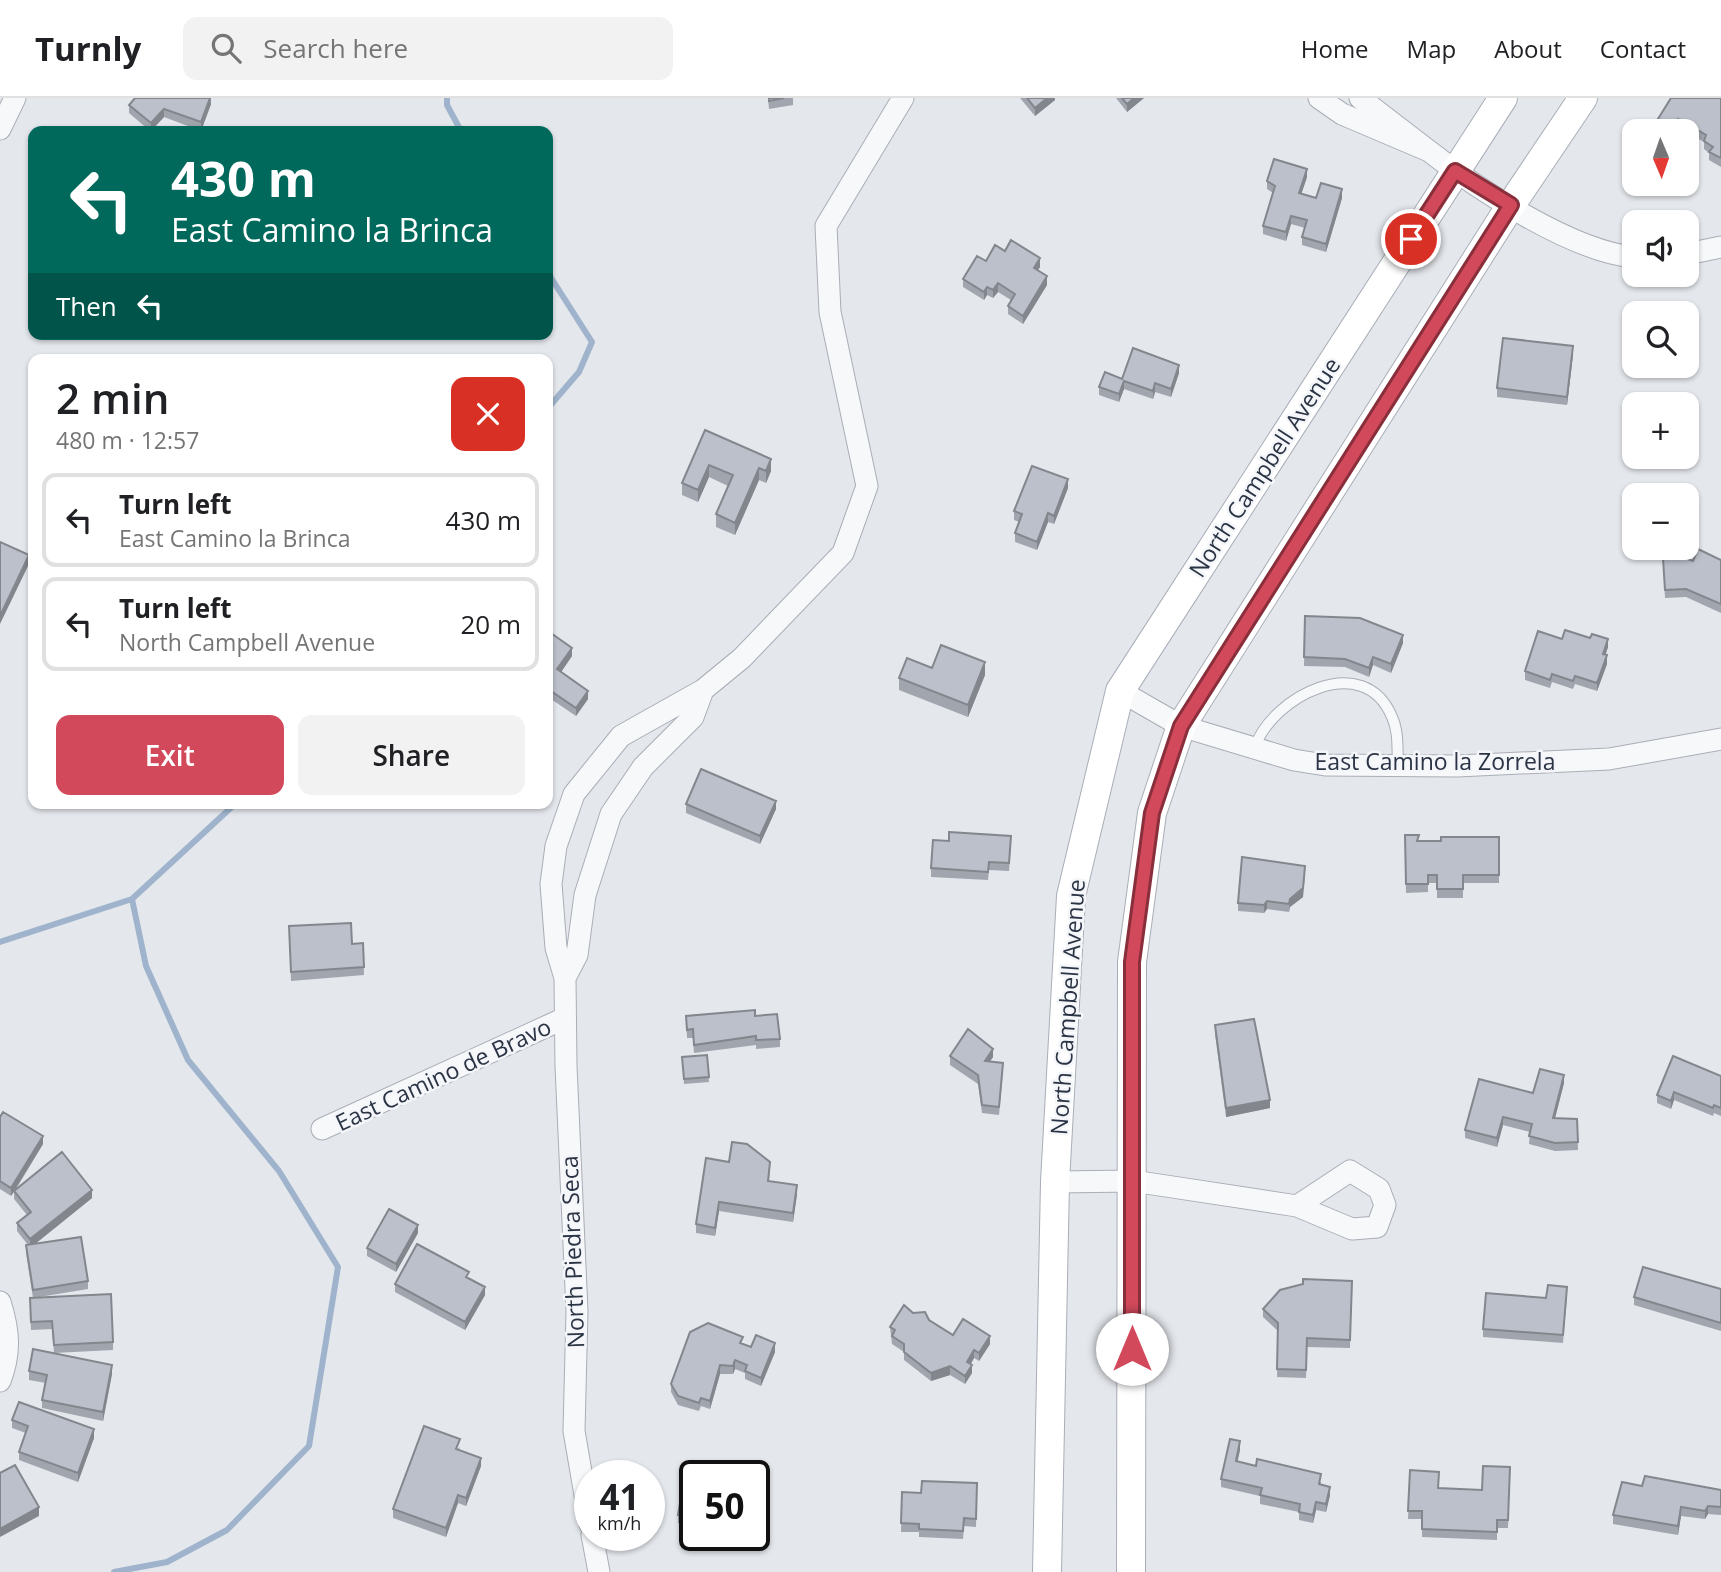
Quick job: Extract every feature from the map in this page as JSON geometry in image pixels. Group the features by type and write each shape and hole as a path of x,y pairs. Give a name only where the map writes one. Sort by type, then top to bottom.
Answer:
{"main road":[{"name":"North Campbell Avenue","path":"1046,1572 1055,1182 1071,895 1120,691 1503,98"},
{"path":"1131,1572 1132,962 1152,813 1181,726 1511,205 1583,98"}],"street":[{"path":"0,129 15,98"},
{"name":"North Piedra Seca","path":"579,1460 574,1431 577,1311 565,978 556,948 551,884 556,846 574,794 621,736 703,690 742,658 843,553 867,486 830,312 826,226 903,98"},
{"path":"1319,98 1342,114 1429,151"},
{"path":"1360,98 1455,171 1511,205 1580,242 1601,251 1622,255"},
{"path":"1699,252 1721,247"},
{"name":"North Piedra Seca","path":"565,978 577,955 585,895 611,814 643,767 692,716 703,690"},
{"name":"East Camino la Zorrela","path":"1120,691 1181,726 1294,760 1325,765 1609,759 1721,739"},
{"name":"East Camino de Bravo","path":"322,1129 565,1018"},
{"path":"1055,1182 1133,1181 1297,1206"},
{"path":"0,1302 7,1324 8,1360 0,1381"},
{"path":"595,1551 599,1572"}],"lane":[{"path":"1255,747 1268,724 1306,692 1321,685 1349,683 1366,688 1382,701 1392,716 1398,765"}],"building":[{"path":"135,98 210,98 201,122 164,109 151,123 129,105"},
{"path":"1027,98 1047,98 1035,108"},
{"path":"1122,98 1134,98 1127,104"},
{"path":"1671,98 1721,98 1721,158 1709,152 1713,147 1704,141 1706,135 1699,131 1699,119 1658,119"},
{"path":"1274,159 1307,169 1299,193 1316,198 1321,183 1342,189 1326,244 1302,237 1307,220 1291,216 1286,232 1263,226 1275,186 1267,181"},
{"path":"1011,240 1040,258 1034,268 1047,276 1023,316 1008,306 1015,294 998,283 993,290 987,287 984,292 963,279 977,256 986,261 995,245 1005,251"},
{"path":"1503,338 1573,346 1567,397 1497,388"},
{"path":"1133,348 1179,365 1171,389 1155,383 1153,391 1124,381 1119,394 1099,387 1105,372 1122,379"},
{"path":"705,430 771,459 766,471 759,468 735,523 716,514 733,475 709,465 698,490 682,483"},
{"path":"1032,466 1068,479 1054,516 1048,513 1037,542 1015,533 1022,514 1014,511"},
{"path":"0,542 28,555 28,557 0,616"},
{"path":"1699,549 1721,560 1721,604 1686,589 1665,590 1663,560 1699,560"},
{"path":"1305,616 1360,618 1403,635 1391,664 1373,657 1369,668 1345,659 1304,657"},
{"path":"1565,630 1590,638 1592,634 1608,639 1603,654 1607,655 1597,683 1575,676 1573,681 1552,674 1550,680 1525,671 1538,631 1562,639"},
{"path":"553,635 572,648 557,669 588,691 576,708 553,692"},
{"path":"941,645 985,662 968,705 899,678 907,658 932,668"},
{"path":"701,769 776,801 760,836 686,804"},
{"path":"949,832 1011,836 1009,863 989,862 988,872 931,868 933,840 949,841"},
{"path":"1405,835 1419,835 1417,841 1441,841 1441,837 1499,837 1499,875 1463,875 1463,889 1437,889 1437,875 1428,875 1428,884 1406,884"},
{"path":"1242,857 1305,866 1303,888 1290,899 1289,904 1267,901 1264,905 1238,903"},
{"path":"351,923 352,944 363,943 364,967 291,972 289,926"},
{"path":"755,1010 755,1016 777,1014 780,1039 756,1040 756,1036 694,1045 693,1029 687,1030 686,1016"},
{"path":"1254,1019 1270,1100 1226,1108 1215,1025"},
{"path":"968,1029 993,1049 985,1061 1003,1063 999,1107 982,1105 978,1075 950,1056"},
{"path":"707,1055 709,1077 684,1079 682,1057"},
{"path":"1673,1056 1721,1076 1721,1108 1714,1105 1713,1108 1674,1092 1671,1101 1657,1095"},
{"path":"1540,1069 1564,1075 1553,1118 1577,1119 1578,1142 1555,1143 1529,1136 1532,1124 1503,1117 1497,1138 1465,1130 1479,1079 1533,1093"},
{"path":"3,1112 43,1136 11,1188 0,1181 0,1117"},
{"path":"732,1142 747,1144 770,1162 768,1181 797,1185 793,1213 719,1202 715,1228 696,1224 706,1158 729,1162"},
{"path":"62,1152 92,1190 30,1239 17,1223 31,1212 14,1191"},
{"path":"389,1209 418,1225 396,1264 367,1248"},
{"path":"81,1237 88,1281 33,1290 26,1245"},
{"path":"417,1244 469,1272 466,1277 485,1287 465,1322 395,1284"},
{"path":"1643,1267 1721,1289 1721,1323 1634,1297"},
{"path":"1303,1279 1352,1281 1350,1340 1307,1338 1306,1370 1277,1369 1278,1323 1263,1309 1280,1290 1303,1284"},
{"path":"1548,1285 1567,1287 1563,1335 1483,1329 1486,1293 1546,1298"},
{"path":"111,1294 113,1342 54,1345 52,1321 31,1322 30,1298"},
{"path":"904,1305 913,1313 925,1312 929,1320 953,1335 963,1319 990,1336 979,1353 974,1350 967,1362 972,1365 965,1376 950,1366 931,1373 904,1352 904,1344 892,1336 895,1330 890,1327"},
{"path":"708,1323 743,1337 740,1343 751,1347 756,1335 775,1343 761,1378 745,1371 747,1365 735,1360 733,1366 720,1365 710,1401 701,1398 699,1403 678,1396 671,1384 690,1332"},
{"path":"33,1349 112,1365 103,1412 42,1400 47,1375 29,1371"},
{"path":"19,1402 94,1429 78,1473 19,1452 28,1426 12,1420"},
{"path":"424,1426 460,1439 456,1449 481,1458 466,1498 458,1495 446,1528 393,1509"},
{"path":"1230,1439 1240,1441 1236,1461 1256,1466 1257,1459 1321,1474 1319,1484 1330,1487 1326,1504 1316,1502 1313,1515 1299,1512 1300,1504 1260,1495 1262,1488 1221,1479"},
{"path":"15,1465 39,1507 0,1529 0,1473"},
{"path":"1483,1466 1510,1467 1508,1520 1497,1520 1497,1532 1422,1529 1422,1511 1408,1511 1410,1470 1439,1472 1438,1488 1482,1490"},
{"path":"1645,1476 1721,1490 1721,1507 1708,1506 1705,1511 1681,1507 1678,1526 1613,1515 1622,1482 1642,1486"},
{"path":"922,1481 977,1483 976,1519 964,1518 963,1531 919,1529 919,1524 901,1523 902,1492 921,1493"}],"waterway":[{"path":"447,98 447,105 458,126"},
{"path":"553,281 592,342 579,372 553,402"},
{"path":"114,1572 167,1562 227,1530 309,1446 338,1267 279,1171 188,1060 146,966 132,899 230,809"},
{"path":"0,942 132,899"}],"route":[{"path":"1132,1349 1132,962 1152,813 1181,726 1511,205 1455,171 1411,239"}]}
